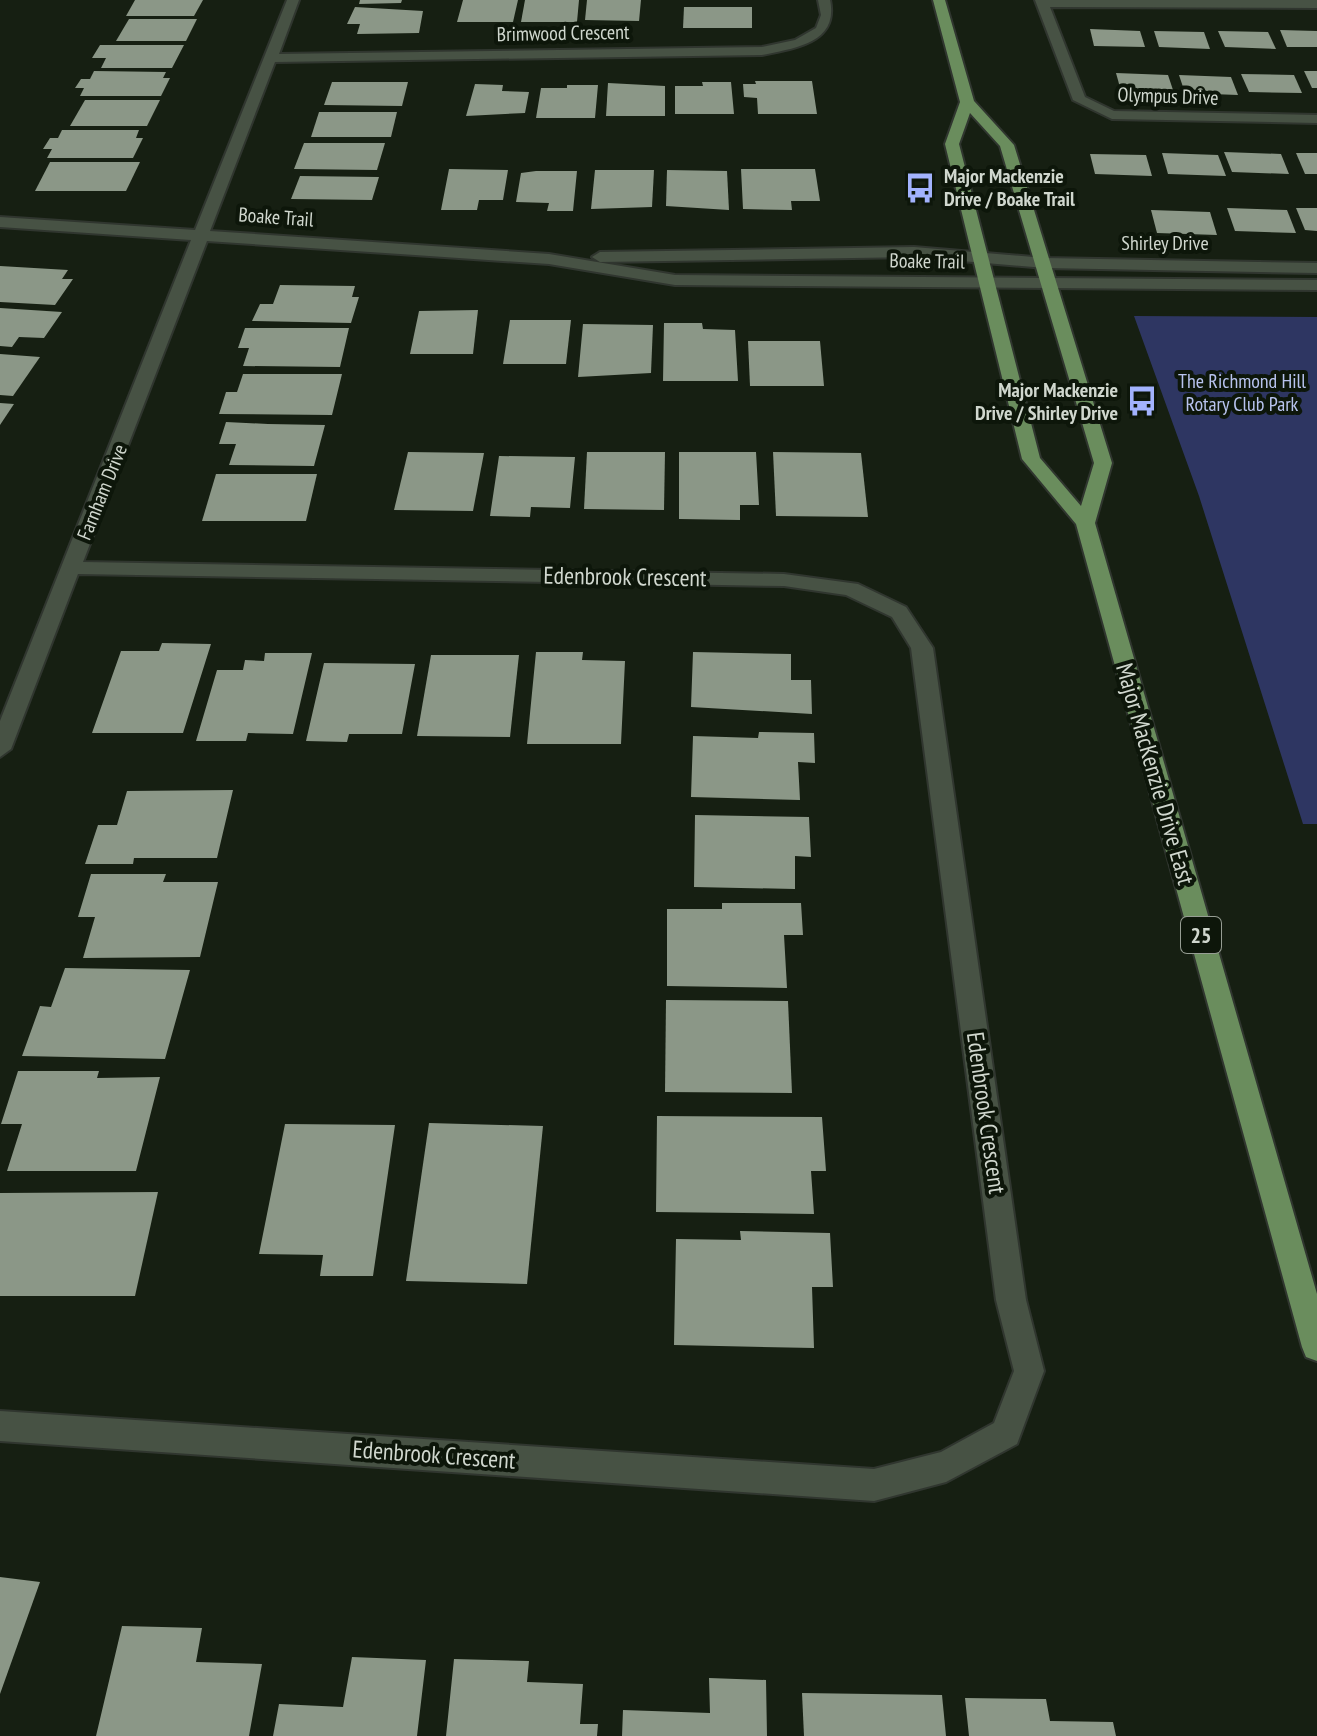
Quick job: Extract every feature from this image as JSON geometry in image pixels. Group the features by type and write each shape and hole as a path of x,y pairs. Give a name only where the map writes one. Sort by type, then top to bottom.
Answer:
{"main road":[{"path":"939,0 967,102 1007,145 1103,463 1085,523"},
{"name":"Major MacKenzie Drive East","path":"967,102 952,144 1031,459 1085,523 1317,1347"}],"street":[{"path":"203,234 293,0"},
{"name":"Brimwood Crescent","path":"270,58 762,51 799,43 822,30 827,15 824,0"},
{"path":"1042,2 1317,4"},
{"name":"Olympus Drive","path":"1042,2 1074,89 1080,100 1093,108 1138,118 1317,119"},
{"name":"Boake Trail","path":"0,222 549,259 675,280 1017,285"},
{"name":"Farnham Drive","path":"0,749 203,234"},
{"name":"Boake Trail","path":"549,259 914,252 1013,261"},
{"name":"Shirley Drive","path":"1013,261 1317,268"},
{"name":"Shirley Drive","path":"1017,285 1317,285"},
{"name":"Edenbrook Crescent","path":"0,1426 874,1485 946,1466 1006,1433 1029,1371 1011,1300 922,648 899,612 851,589 784,580 70,568"}],"green space":[{"name":"The Richmond Hill Rotary Club Park","path":"1134,316 1317,317 1317,824 1303,824 1199,496"}],"building":[{"path":"135,0 203,0 194,16 126,16"},
{"path":"360,0 402,0 401,3 359,4"},
{"path":"463,0 518,0 513,22 457,22"},
{"path":"525,0 579,0 577,22 521,22"},
{"path":"587,0 641,0 639,21 585,20"},
{"path":"355,7 423,11 419,33 357,34 360,24 347,24"},
{"path":"684,7 752,7 752,28 683,28"},
{"path":"129,19 197,19 186,41 116,41"},
{"path":"1090,29 1140,31 1145,47 1094,46"},
{"path":"1280,30 1317,31 1317,47 1287,47"},
{"path":"1154,31 1204,32 1210,49 1159,47"},
{"path":"1218,31 1268,32 1276,49 1225,47"},
{"path":"100,45 184,45 172,68 101,68 106,58 92,58"},
{"path":"94,71 166,72 163,78 170,78 161,96 80,96 84,88 75,88 81,79 90,79"},
{"path":"1304,71 1317,71 1317,88 1312,88"},
{"path":"1116,73 1168,75 1174,93 1121,91"},
{"path":"1241,74 1294,75 1302,93 1249,92"},
{"path":"1179,75 1231,77 1238,95 1185,93"},
{"path":"755,81 812,81 817,114 758,114 757,98 744,97 743,84 756,84"},
{"path":"332,82 408,82 402,106 324,105"},
{"path":"702,82 731,82 734,114 675,114 675,86 703,86"},
{"path":"608,83 665,86 665,116 606,116"},
{"path":"475,84 503,85 502,91 529,92 525,113 466,116"},
{"path":"567,85 598,85 595,118 536,118 541,88 567,88"},
{"path":"85,100 160,100 147,126 70,126"},
{"path":"319,112 397,112 391,137 311,137"},
{"path":"62,130 139,130 136,138 143,138 133,158 47,158 52,149 43,149 50,138 58,138"},
{"path":"304,143 385,143 377,170 294,169"},
{"path":"1224,152 1281,154 1289,174 1232,172"},
{"path":"1162,153 1218,155 1226,176 1168,174"},
{"path":"1296,153 1317,153 1317,174 1305,174"},
{"path":"1090,154 1146,155 1152,176 1095,174"},
{"path":"50,162 140,162 126,191 35,191"},
{"path":"449,169 508,170 503,200 479,200 477,210 441,210"},
{"path":"741,169 815,169 820,201 791,201 792,210 743,209"},
{"path":"595,170 654,170 652,207 591,209"},
{"path":"667,170 727,171 729,210 666,206"},
{"path":"577,171 573,211 547,211 549,203 516,202 521,173"},
{"path":"300,176 379,177 372,200 291,199"},
{"path":"1227,208 1287,210 1296,233 1235,231"},
{"path":"1296,208 1317,208 1317,231 1305,230"},
{"path":"1151,210 1210,212 1217,235 1157,233"},
{"path":"0,266 68,270 62,279 73,279 55,305 0,302"},
{"path":"280,285 355,286 352,297 359,297 351,323 252,321 260,304 273,304"},
{"path":"0,308 62,312 44,338 19,337 12,347 0,346"},
{"path":"478,310 473,354 410,354 419,311"},
{"path":"510,320 571,320 566,364 503,364"},
{"path":"664,323 702,323 703,329 735,330 738,381 663,381"},
{"path":"583,324 653,325 651,373 578,377"},
{"path":"245,328 349,328 340,367 243,366 249,348 238,348"},
{"path":"748,341 820,341 824,386 750,386"},
{"path":"0,354 40,357 13,396 0,395"},
{"path":"243,374 342,374 332,415 219,414 226,392 237,392"},
{"path":"0,403 14,404 0,425"},
{"path":"226,422 325,425 314,466 229,465 236,444 219,444"},
{"path":"408,452 484,453 473,511 394,510"},
{"path":"587,452 665,452 664,510 584,509"},
{"path":"679,452 756,452 759,505 740,505 740,520 679,519"},
{"path":"773,452 861,453 868,517 776,516"},
{"path":"499,456 575,457 570,508 531,507 530,517 490,516"},
{"path":"216,474 317,474 306,521 202,521"},
{"path":"162,643 211,644 183,733 92,733 121,651 159,651"},
{"path":"536,652 583,652 582,660 625,661 621,744 527,744"},
{"path":"693,652 791,654 791,680 811,680 812,714 691,707"},
{"path":"265,653 312,653 293,734 248,733 246,741 196,741 217,670 243,670 245,660 264,661"},
{"path":"431,655 519,655 510,737 417,736"},
{"path":"324,663 415,664 402,734 349,734 347,742 306,741"},
{"path":"759,732 814,733 815,763 798,762 800,800 691,797 693,736 758,738"},
{"path":"233,790 217,858 134,858 133,864 85,864 98,825 117,825 127,791"},
{"path":"695,815 809,817 811,857 795,856 795,889 694,887"},
{"path":"91,874 166,874 163,882 218,882 200,957 83,958 95,917 78,917"},
{"path":"722,903 801,903 803,935 784,935 787,988 667,986 667,909 722,909"},
{"path":"65,968 190,970 165,1059 22,1056 40,1006 51,1007"},
{"path":"666,1000 788,1001 792,1093 665,1092"},
{"path":"18,1071 99,1071 97,1078 160,1077 136,1171 7,1171 22,1124 1,1124"},
{"path":"657,1116 822,1117 826,1171 811,1171 814,1214 656,1212"},
{"path":"429,1123 543,1126 527,1284 406,1281"},
{"path":"285,1124 395,1125 373,1276 320,1276 323,1255 259,1254"},
{"path":"158,1192 135,1296 0,1296 0,1193"},
{"path":"740,1231 830,1233 833,1287 812,1287 814,1348 674,1345 676,1239 741,1240"},
{"path":"0,1577 40,1582 0,1694"},
{"path":"122,1626 202,1628 196,1662 262,1664 249,1736 96,1736"},
{"path":"352,1657 426,1660 417,1736 273,1736 279,1704 343,1707"},
{"path":"454,1659 529,1661 527,1682 583,1684 580,1724 598,1724 597,1736 446,1736"},
{"path":"709,1678 766,1680 767,1736 622,1736 623,1710 710,1713"},
{"path":"802,1693 942,1695 946,1736 804,1736"},
{"path":"965,1698 1046,1699 1050,1721 1113,1722 1116,1736 969,1736"}],"place":[{"name":"Major Mackenzie Drive / Boake Trail","path":"920,188"},
{"name":"Major Mackenzie Drive / Shirley Drive","path":"1142,401"}]}
